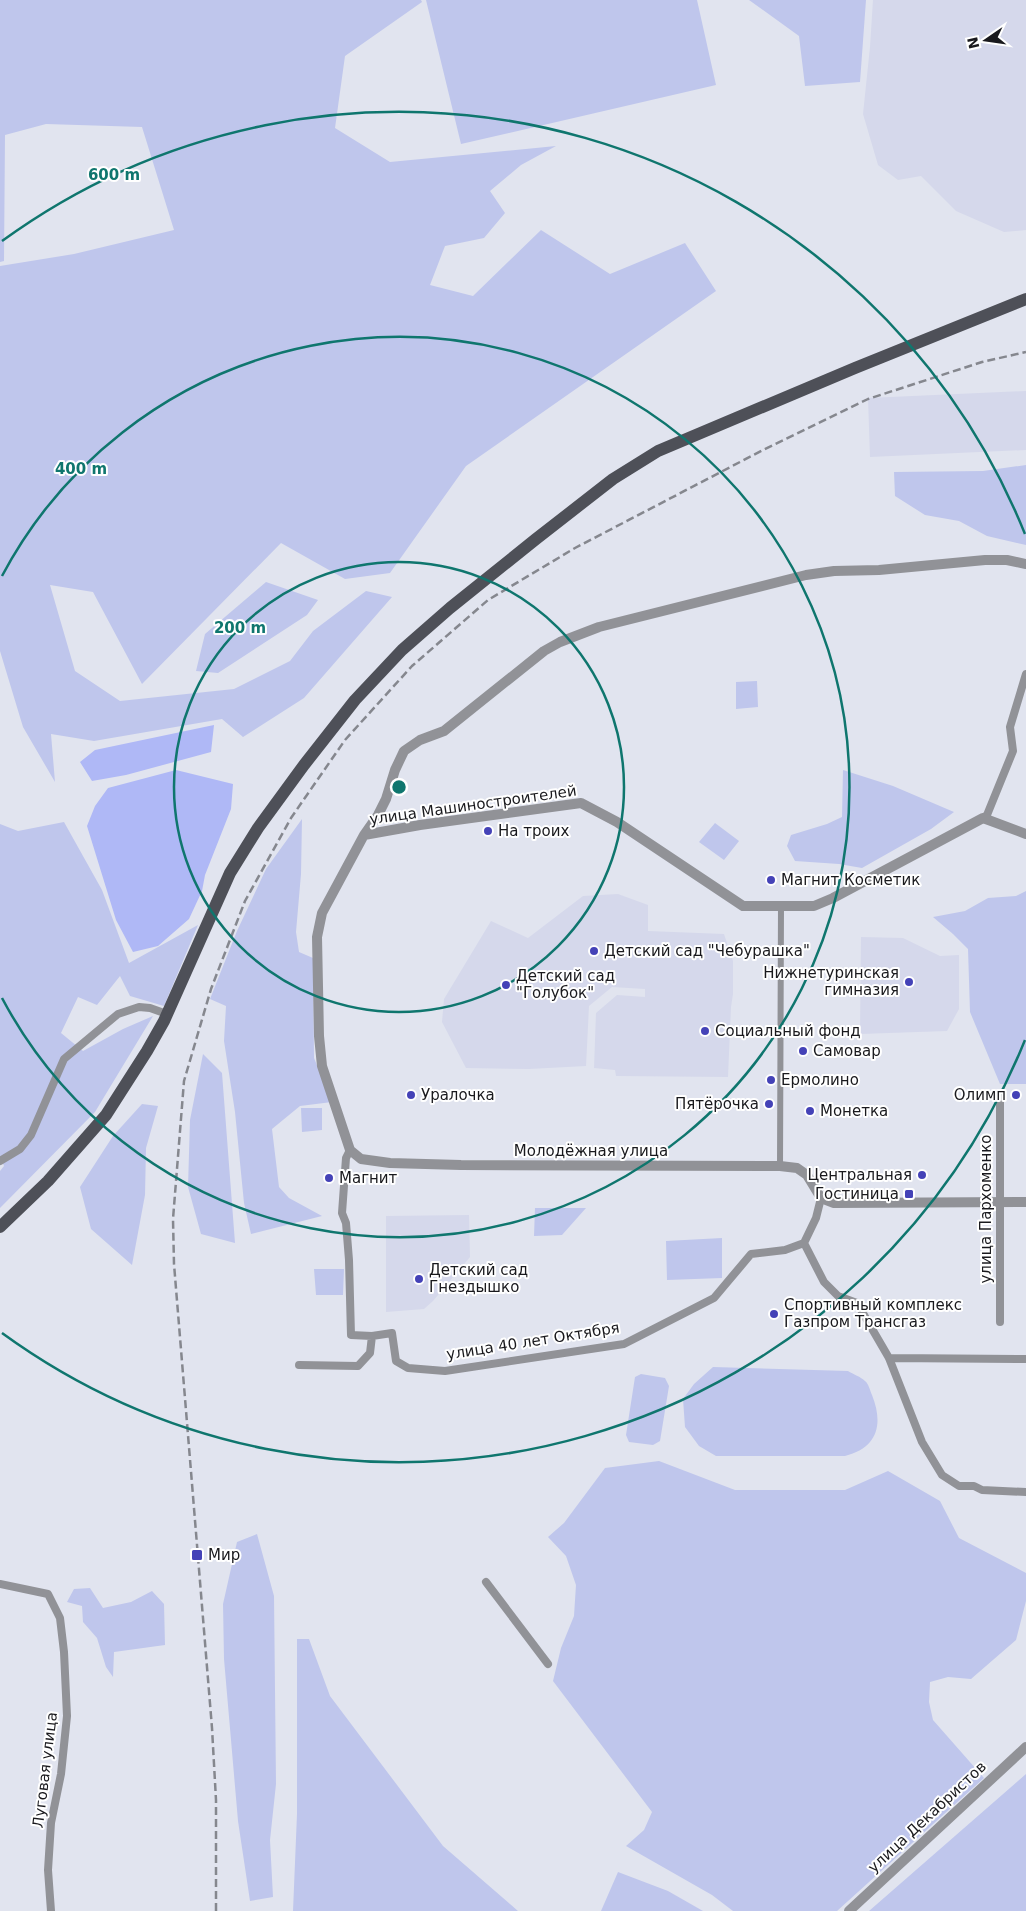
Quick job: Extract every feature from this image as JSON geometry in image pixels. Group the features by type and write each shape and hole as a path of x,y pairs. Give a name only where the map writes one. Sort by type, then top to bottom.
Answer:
{"main road":[{"path":"0,1227 48,1181 106,1116 147,1051 167,1014 230,874 258,828 355,700 402,650 450,608 613,479 658,451 855,368 1026,299"}],"street":[{"path":"364,835 378,816 404,751 420,740 444,731 544,651 576,635 667,609 806,575 985,560 1007,560 1026,564"},
{"path":"1026,674 1010,727 1014,751 987,815 983,818 1026,834"},
{"name":"улица Машиностроителей","path":"350,1150 322,1066 319,1036 316,936 322,913 364,835 420,825 581,803 618,822 743,906 814,906 833,898 983,818"},
{"path":"780,1166 781,905"},
{"path":"0,1161 20,1150 31,1135 64,1059 118,1014 139,1007 150,1008 167,1014"},
{"name":"улица Пархоменко","path":"1000,1095 1000,1322"},
{"path":"299,1366 358,1366 370,1353 372,1336 351,1334 349,1260 346,1223 342,1213 346,1158 350,1150"},
{"name":"Молодёжная улица","path":"350,1150 360,1159 390,1163 780,1166 797,1168 807,1175 821,1198"},
{"path":"1026,1202 834,1203 821,1198 816,1218 804,1243 824,1282 838,1296 857,1304 889,1358 922,1442 942,1475 959,1486 974,1486 982,1490 1026,1492"},
{"name":"улица 40 лет Октября","path":"372,1336 392,1333 396,1361 408,1368 445,1370 624,1344 714,1298 751,1254 785,1250 804,1243"},
{"path":"889,1358 1026,1359"},
{"path":"486,1582 548,1664"},
{"name":"Луговая улица","path":"0,1584 48,1594 60,1618 68,1716 61,1774 52,1823 48,1870 51,1911"},
{"name":"улица Декабристов","path":"849,1911 1026,1747"}],"shaded area":[{"path":"0,0 421,0 422,2 345,56 335,128 390,162 556,146 521,165 490,191 505,213 484,238 445,246 430,285 473,296 541,230 610,274 685,243 716,291 466,466 390,573 345,579 281,543 142,684 93,592 50,585 75,671 120,701 234,689 290,661 313,631 366,591 392,597 304,698 243,737 222,719 94,741 51,734 55,782 23,727 0,651 0,266 74,254 174,230 142,127 46,124 5,135 4,261 0,262"},
{"path":"426,0 697,0 716,85 461,144"},
{"path":"749,0 866,0 860,82 805,86 799,36"},
{"path":"873,0 1026,0 1026,230 1004,232 956,211 921,176 898,180 878,165 863,114"},
{"path":"1026,391 1026,450 870,457 868,398"},
{"path":"1026,465 1026,545 987,536 959,521 925,515 895,496 894,472 983,471"},
{"path":"266,582 318,600 307,615 218,673 196,671 205,634"},
{"path":"757,681 758,707 736,709 736,682"},
{"path":"214,725 211,752 126,775 92,781 80,762 95,750"},
{"path":"176,770 233,784 231,809 205,875 202,891 189,919 158,946 133,952 116,920 87,826 95,806 108,788"},
{"path":"843,770 893,786 954,812 931,829 862,868 839,864 795,861 787,846 791,835 827,824 842,817"},
{"path":"302,819 301,874 296,932 299,952 313,958 314,1058 332,1102 300,1106 272,1129 279,1187 289,1198 322,1216 251,1234 244,1203 235,1112 224,1041 226,1006 210,999 237,931 266,869"},
{"path":"64,822 102,890 129,963 198,925 164,1006 130,996 120,976 97,1005 78,997 61,1033 83,1051 123,1029 153,1016 95,1112 0,1208 0,1171 4,1166 0,1156 0,824 18,831"},
{"path":"715,823 739,841 724,860 699,842"},
{"path":"1026,891 1026,1084 1000,1084 970,1012 968,949 933,917 965,911 988,898 1016,896"},
{"path":"618,894 648,905 648,931 724,934 733,961 728,1077 616,1076 615,1070 594,1068 596,1013 617,995 645,997 645,989 612,987 589,1006 586,1066 529,1069 466,1068 442,1022 444,999 491,921 528,938 583,896"},
{"name":"Нижнетуринская гимназия","path":"861,937 903,938 940,956 959,955 959,1009 947,1031 860,1034"},
{"path":"203,1054 222,1073 235,1243 201,1234 188,1187 190,1120"},
{"path":"142,1104 158,1106 146,1148 145,1195 132,1265 91,1229 80,1187 113,1136"},
{"path":"301,1108 322,1108 322,1130 302,1132"},
{"path":"535,1208 586,1208 562,1235 534,1236"},
{"name":"Детский сад Гнездышко","path":"469,1215 470,1257 433,1301 424,1309 386,1312 386,1216"},
{"path":"722,1238 722,1278 667,1280 666,1241"},
{"path":"314,1269 344,1269 343,1295 316,1295"},
{"path":"713,1367 848,1371 866,1382 868,1386 876,1406 877,1425 875,1434 864,1447 845,1456 716,1456 699,1446 685,1427 683,1399 694,1384"},
{"path":"641,1374 665,1378 669,1386 660,1441 653,1445 629,1442 626,1435 635,1377"},
{"path":"659,1461 735,1490 845,1490 888,1471 940,1501 959,1538 1026,1573 1026,1601 1016,1640 971,1679 948,1677 930,1682 929,1702 933,1720 984,1778 837,1911 733,1911 712,1895 626,1846 644,1830 652,1812 553,1681 561,1648 574,1616 576,1585 566,1556 548,1537 564,1523 605,1468"},
{"path":"257,1534 274,1596 276,1784 270,1840 273,1897 250,1901 238,1821 224,1659 223,1604 237,1542"},
{"path":"90,1588 103,1608 131,1602 152,1591 164,1604 165,1645 114,1652 113,1677 106,1667 97,1638 83,1622 82,1606 67,1602 74,1589"},
{"path":"297,1639 309,1639 330,1696 443,1846 518,1911 293,1911 297,1814"},
{"path":"1026,1774 1026,1911 869,1911"},
{"path":"618,1872 668,1891 703,1911 601,1911"}],"railway":[{"path":"216,1911 216,1800 212,1728 174,1264 173,1219 184,1081 211,989 245,901 291,818 345,740 412,666 488,600 575,548 763,450 868,399 982,362 1026,352"}],"place":[{"name":"На троих","path":"488,831"},
{"name":"Магнит Косметик","path":"771,880"},
{"name":"Детский сад \"Чебурашка\"","path":"594,951"},
{"name":"Нижнетуринская гимназия","path":"909,982"},
{"name":"Детский сад \"Голубок\"","path":"506,985"},
{"name":"Социальный фонд","path":"705,1031"},
{"name":"Самовар","path":"803,1051"},
{"name":"Ермолино","path":"771,1080"},
{"name":"Уралочка","path":"411,1095"},
{"name":"Олимп","path":"1016,1095"},
{"name":"Пятёрочка","path":"769,1104"},
{"name":"Монетка","path":"810,1111"},
{"name":"Центральная","path":"922,1175"},
{"name":"Магнит","path":"329,1178"},
{"name":"Гостиница","path":"909,1194"},
{"name":"Детский сад Гнездышко","path":"419,1279"},
{"name":"Спортивный комплекс Газпром Трансгаз","path":"774,1314"},
{"name":"Мир","path":"197,1555"}]}
